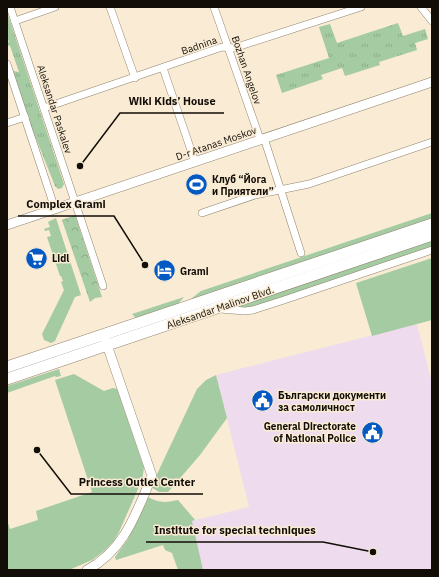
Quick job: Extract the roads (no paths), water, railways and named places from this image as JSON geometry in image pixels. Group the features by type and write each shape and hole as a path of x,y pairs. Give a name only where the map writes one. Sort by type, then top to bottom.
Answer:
{"main road":[{"name":"Aleksandar Malinov Blvd.","path":"7,379 106,340 432,224"},
{"name":"Aleksandar Malinov Blvd.","path":"7,368 214,308 432,235"}],"street":[{"name":"Aleksandar Paskalev","path":"10,7 102,286"},
{"path":"15,21 55,7"},
{"path":"110,7 135,78"},
{"name":"Bozhan Angelov","path":"214,7 281,190 301,253"},
{"name":"Badnina","path":"44,108 222,47 234,48 361,7"},
{"path":"421,7 432,21"},
{"path":"7,64 55,209"},
{"path":"163,68 195,162"},
{"name":"D-r Atanas Moskov","path":"7,225 432,82"},
{"path":"7,123 25,117"},
{"path":"202,212 255,195 309,184 432,142"},
{"path":"214,308 245,311 253,310 281,302 432,250"},
{"path":"86,570 106,558 115,549 127,532 152,476 106,340"}],"place":[{"name":"Wiki Kids’ House","path":"80,166"},
{"name":"Клуб “Йога и Приятели”","path":"196,185"},
{"name":"Lidl","path":"37,258"},
{"name":"Complex Grami","path":"145,265"},
{"name":"Grami","path":"164,271"},
{"name":"Български документи за самоличност","path":"262,401"},
{"name":"General Directorate of National Police","path":"372,432"},
{"name":"Princess Outlet Center","path":"37,450"},
{"name":"Institute for special techniques","path":"373,552"}]}
